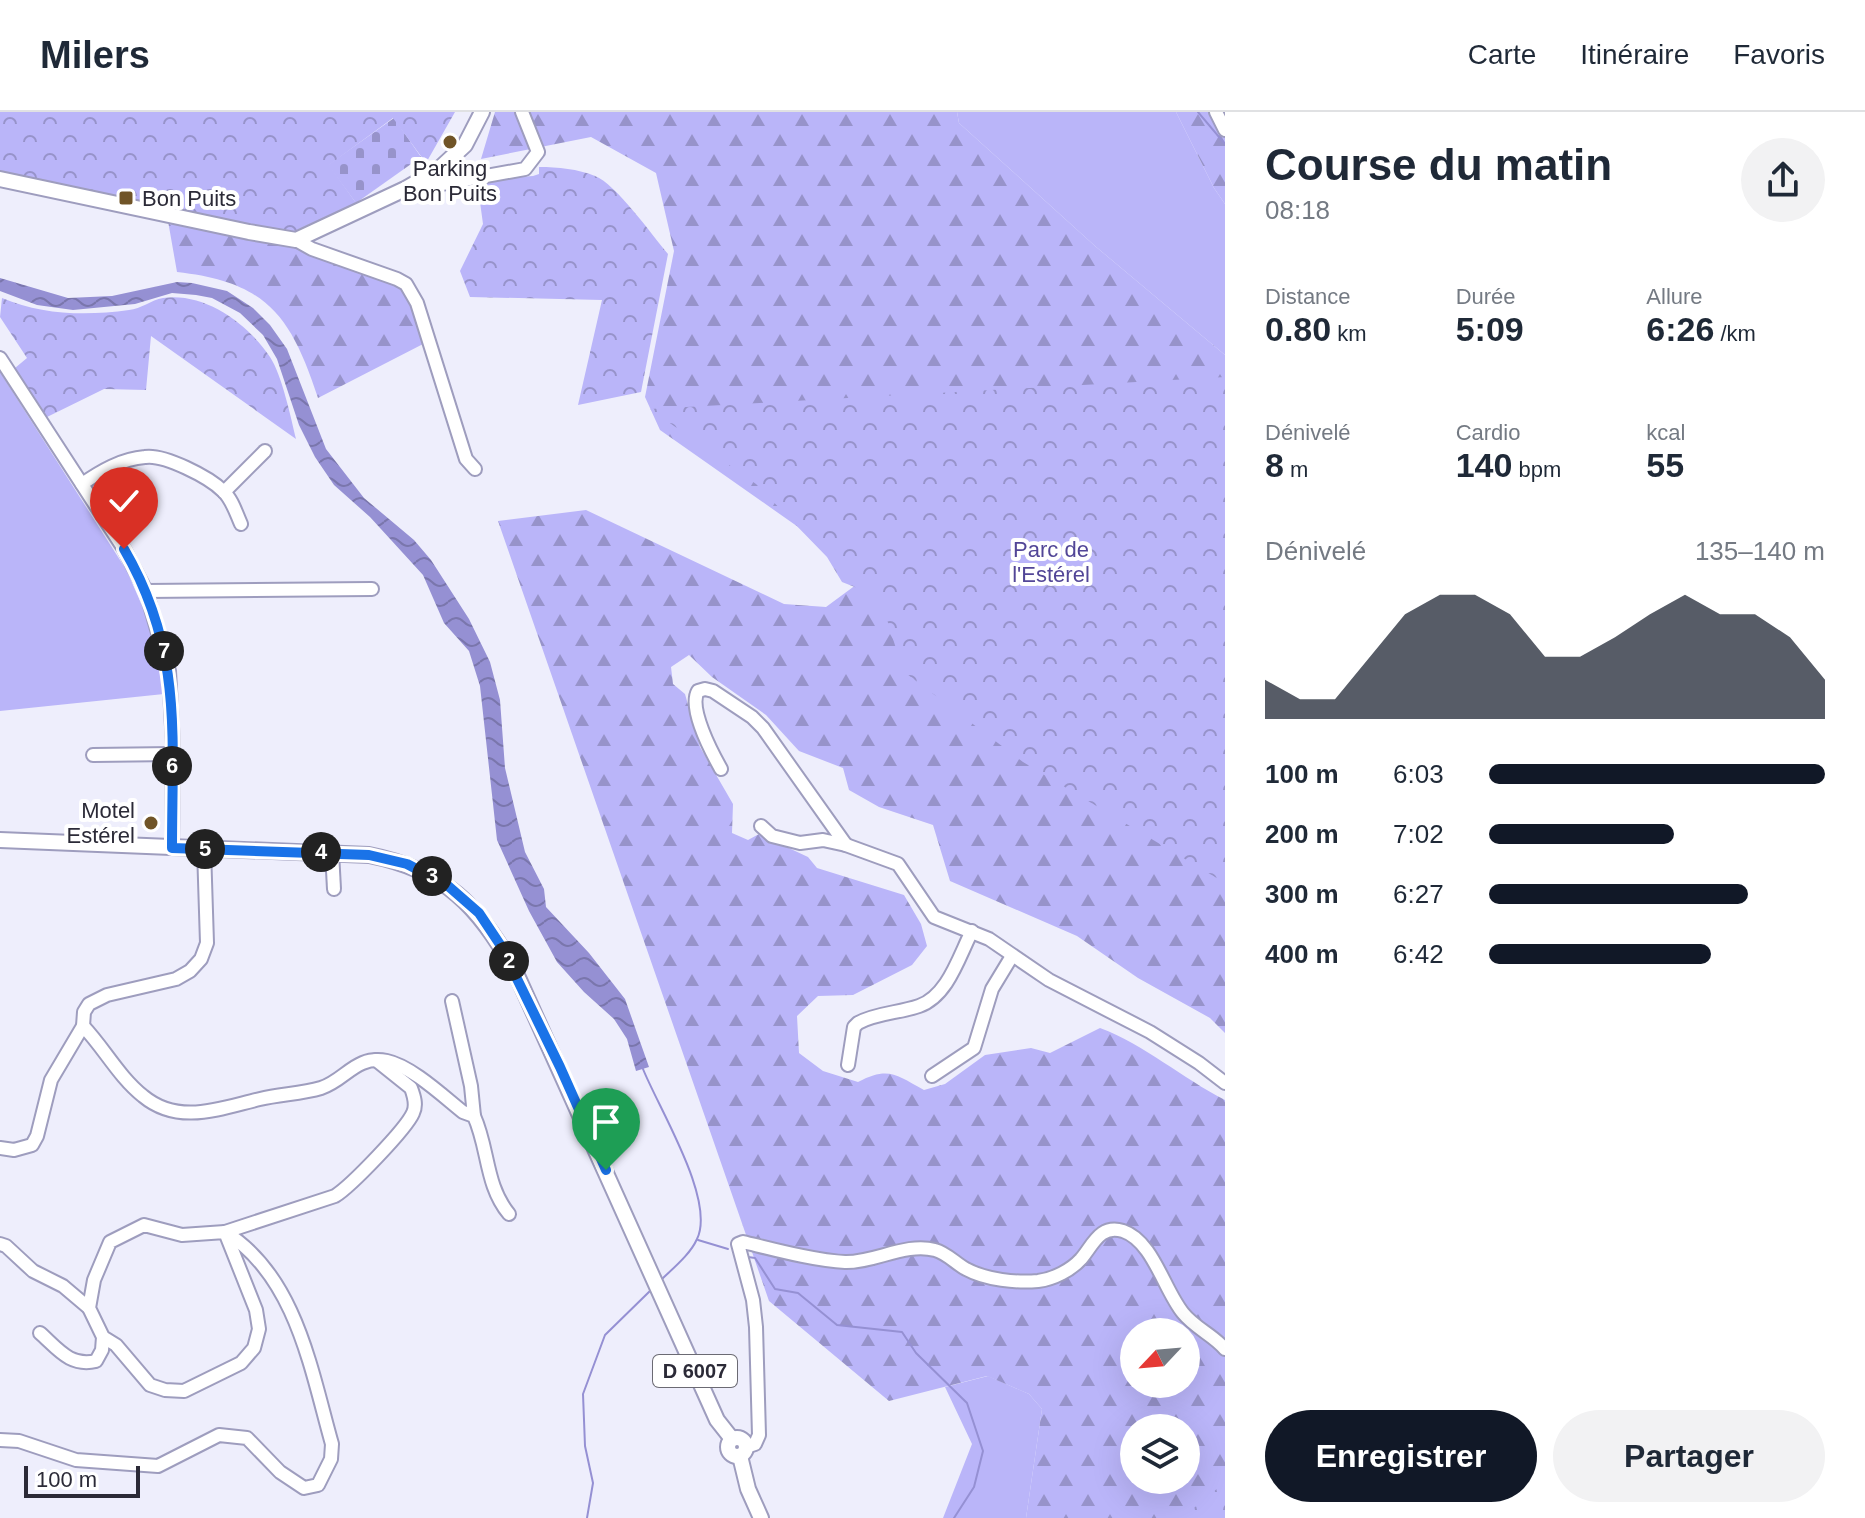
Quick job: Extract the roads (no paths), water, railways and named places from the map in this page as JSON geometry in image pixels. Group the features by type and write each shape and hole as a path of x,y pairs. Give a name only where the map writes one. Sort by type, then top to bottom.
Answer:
{"main road":[{"path":"0,179 296,240 421,181 460,151 482,112"},
{"name":"D 6007","path":"0,840 332,852 380,857 420,870 460,895 485,921 515,971 717,1420 732,1439 743,1440 743,1452"},
{"path":"743,1452 748,1489 761,1518"}],"street":[{"path":"421,181 431,186 525,169 538,152 522,112"},
{"path":"1216,112 1225,130"},
{"path":"296,240 312,249 397,279 410,288 422,303 466,459 475,469"},
{"path":"0,358 124,549 146,591 169,671 173,754 172,848"},
{"path":"224,492 265,451"},
{"path":"82,484 113,465 156,457 203,477 224,492 241,524"},
{"path":"146,591 372,589"},
{"path":"721,769 702,730 695,701 698,691 705,689 752,717 763,728 846,845"},
{"path":"93,755 173,754"},
{"path":"761,826 772,836 800,843 823,840 846,845 898,864 934,917 989,939 1049,980 1150,1032 1225,1083"},
{"path":"0,1148 14,1150 32,1145 51,1080 83,1026 84,1012 96,999 176,979 190,971 201,959 207,943 204,849"},
{"path":"332,852 334,889"},
{"path":"848,1065 854,1027 858,1023 933,999 943,988 972,931"},
{"path":"932,1076 974,1048 992,989 1012,956"},
{"path":"452,1001 487,1171 500,1203 509,1214"},
{"path":"83,1026 143,1097 163,1108 202,1113 224,1110 258,1099 320,1088 334,1082 350,1068 376,1060 397,1064 463,1112 474,1116"},
{"path":"89,1308 94,1280 110,1242 144,1225 182,1235 225,1232 335,1196 349,1188 403,1126 415,1107 411,1088 376,1060"},
{"path":"743,1452 755,1444 759,1435 756,1327 753,1300 738,1244 743,1242 843,1262 863,1261 908,1250 937,1250 967,1270 984,1276 1042,1281 1064,1273 1079,1261 1092,1241 1103,1232 1114,1230 1136,1237 1180,1310 1225,1349"},
{"path":"103,1337 116,1345 150,1385 165,1390 184,1391 241,1363 254,1348 259,1329 256,1310 225,1232"},
{"path":"0,1440 19,1441 76,1460 158,1466 219,1435 247,1438 280,1472 304,1488 318,1485 331,1459 332,1444 298,1326 284,1293 239,1241 225,1232"},
{"path":"0,1244 33,1271 63,1286 89,1308 103,1337 102,1350 96,1361 84,1364 73,1362 40,1333"},
{"path":"0,1428 19,1441"}],"water":[{"path":"0,278 68,298 112,296 177,282 192,283 227,291 253,308 270,325 287,349 326,449 364,498 414,540 431,560 469,619 490,662 500,700 505,768 525,852 544,889 546,907 589,953 625,999 649,1067 636,1071 627,1039 614,1019 557,962 529,911 497,840 480,686 469,651 444,623 423,575 370,517 334,485 315,457 299,425 277,359 263,335 240,313 212,298 172,293 135,304 73,310 37,305 0,291"}],"waterway":[{"path":"1198,112 1225,144"},
{"path":"643,1069 683,1154 699,1202 701,1222 690,1251 660,1281"},
{"path":"698,1240 728,1249"},
{"path":"748,1257 755,1258 775,1289 798,1293 837,1325 902,1332 916,1353 967,1403 983,1451 974,1487 954,1518"},
{"path":"587,1518 593,1483 585,1446 583,1394 605,1335 652,1289"}],"place":[{"name":"Parking Bon Puits","path":"450,142"},
{"name":"Bon Puits","path":"126,198"},
{"name":"Motel Estérel","path":"151,823"}],"park label":[{"name":"Parc de l'Estérel","path":"1051,562"}]}
